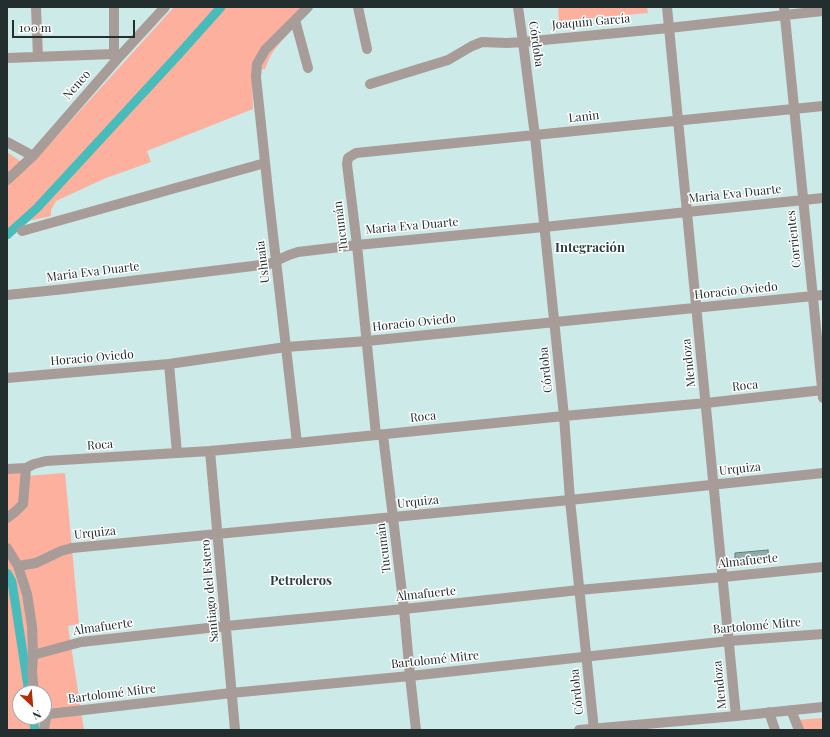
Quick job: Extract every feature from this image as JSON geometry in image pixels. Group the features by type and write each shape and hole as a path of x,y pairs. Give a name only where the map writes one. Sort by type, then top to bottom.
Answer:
{"street":[{"path":"36,7 38,57"},
{"path":"7,58 117,55 114,7"},
{"name":"Neneo","path":"7,180 33,156 117,55 165,7"},
{"name":"Ushuaia","path":"297,443 256,77 257,64 264,50 308,7"},
{"path":"358,7 367,49"},
{"name":"Córdoba","path":"518,7 535,136 564,416 570,500 594,729"},
{"name":"Mendoza","path":"667,7 736,716"},
{"name":"Joaquín García","path":"370,84 448,60 482,42 523,42 669,28 784,11 823,11"},
{"name":"Corrientes","path":"784,11 803,200 818,296 823,393"},
{"path":"295,20 308,68"},
{"name":"Lanin","path":"348,158 356,153 823,106"},
{"path":"7,142 33,156"},
{"name":"Tucumán","path":"348,158 347,164 367,341 393,518 416,730"},
{"path":"22,231 265,163"},
{"name":"Maria Eva Duarte","path":"7,295 269,264 298,252 823,198"},
{"name":"Horacio Oviedo","path":"7,378 169,364 286,347 367,341 818,296"},
{"path":"169,364 177,452"},
{"name":"Roca","path":"7,469 26,468 34,464 46,462 297,443 564,416 823,393"},
{"name":"Santiago del Estero","path":"210,450 234,730"},
{"path":"7,518 23,504 26,468"},
{"name":"Urquiza","path":"18,566 36,563 61,551 72,548 393,518 823,473"},
{"path":"7,548 18,566 27,594 32,626 33,685"},
{"name":"Almafuerte","path":"33,655 81,642 579,590 823,567"},
{"name":"Bartolomé Mitre","path":"52,712 410,676 729,641 823,634"},
{"path":"579,730 823,707"},
{"path":"791,710 799,730"},
{"path":"769,712 775,730"}],"shaded area":[{"path":"174,7 311,7 274,50 265,69 252,71 253,109 147,151 151,162 106,178 56,201 51,210 51,216 28,221 7,240 7,152 29,167"},
{"path":"558,7 647,7 648,13 559,21"},
{"path":"7,466 26,476 65,473 79,624 68,626 84,730 7,730"},
{"path":"823,718 823,730 804,730 797,720"}],"building":[{"path":"768,550 769,561 740,564 735,560 735,553"}],"waterway":[{"path":"7,235 37,208 221,7"},
{"path":"7,573 12,582 28,685"},
{"path":"34,725 35,730"}],"district":[{"name":"Integración","path":"590,248"},
{"name":"Petroleros","path":"301,581"}]}
